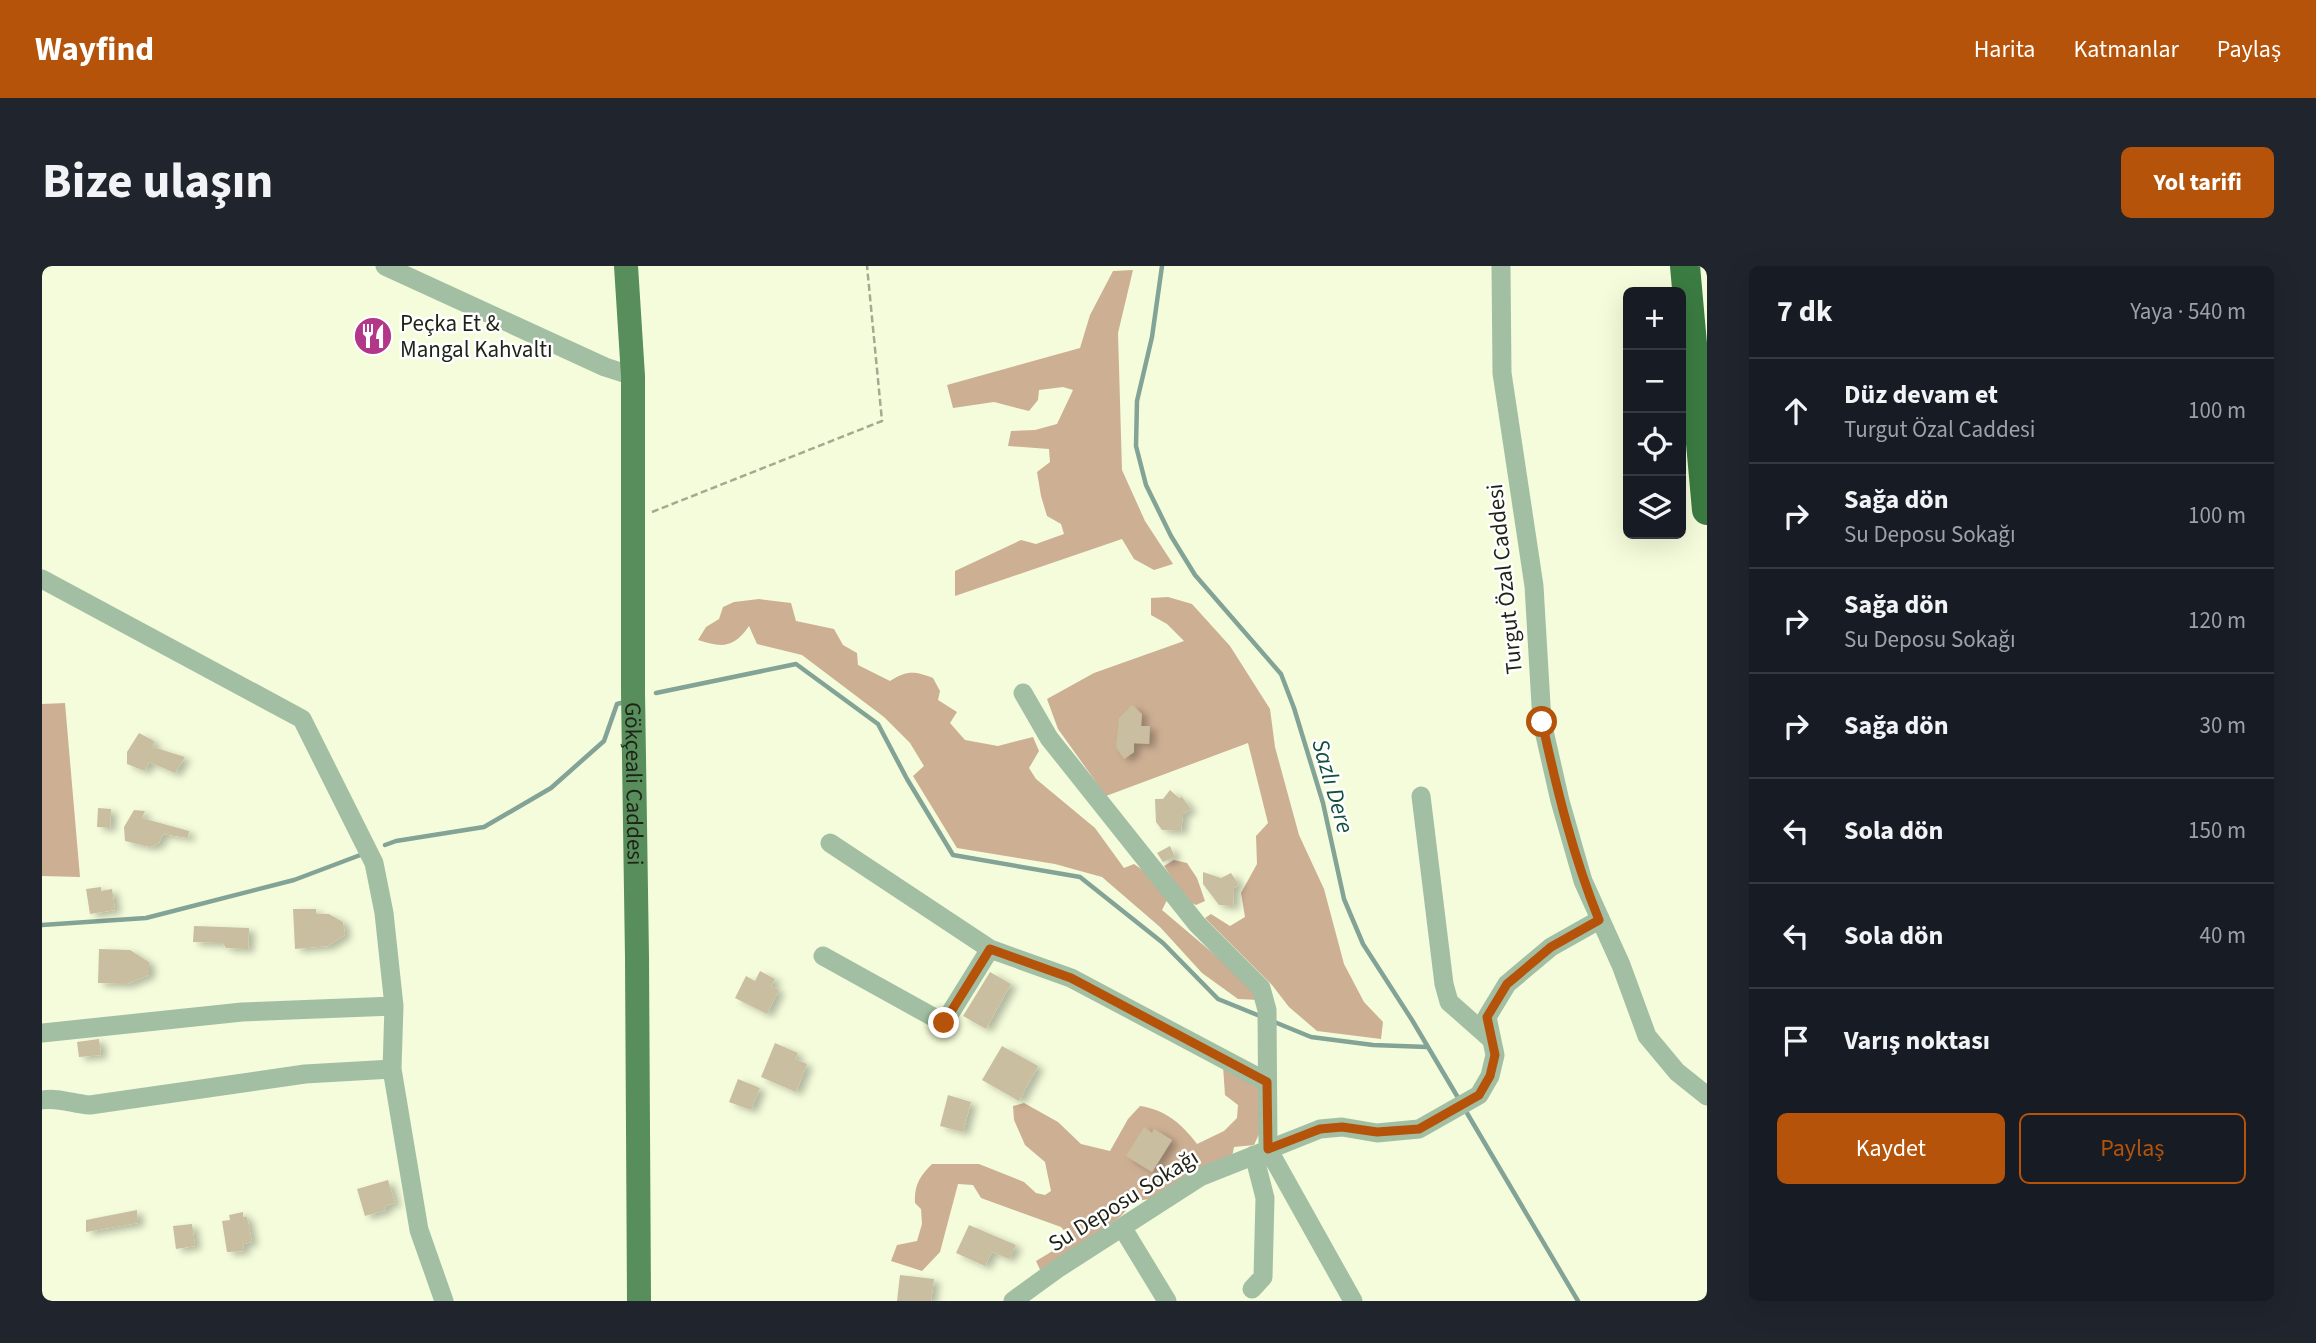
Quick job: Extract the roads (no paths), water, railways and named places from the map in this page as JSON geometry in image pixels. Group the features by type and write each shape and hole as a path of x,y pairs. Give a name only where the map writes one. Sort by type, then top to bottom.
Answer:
{"highway":[{"path":"1685,266 1707,510"}],"main road":[{"name":"Gökçeali Caddesi","path":"626,266 633,376 639,1301"}],"street":[{"path":"385,266 605,367 633,376"},
{"name":"Turgut Özal Caddesi","path":"1502,266 1502,373 1534,586 1542,722 1560,801 1583,881 1621,965 1647,1035 1677,1072 1707,1096"},
{"path":"42,579 302,719 374,863 384,913 394,1006 392,1069 419,1230 444,1301"},
{"path":"1023,693 1049,738 1191,916 1261,988 1267,1019 1267,1082 1261,1152 1265,1198 1264,1277 1252,1289"},
{"path":"1421,796 1444,984 1449,1002 1492,1039"},
{"path":"830,843 990,949 1071,978 1267,1082"},
{"name":"Su Deposu Sokağı","path":"1013,1301 1057,1269 1200,1177 1320,1129 1342,1127 1377,1132 1419,1129 1479,1095 1490,1076 1495,1055 1487,1017 1507,984 1551,947 1599,920"},
{"path":"823,956 944,1023 990,949"},
{"path":"42,1032 242,1012 394,1006"},
{"path":"42,1100 64,1099 76,1104 90,1105 305,1074 392,1069"},
{"path":"1261,1152 1353,1301"},
{"path":"1122,1227 1167,1301"}],"waterway":[{"name":"Sazlı Dere","path":"1162,266 1152,337 1137,401 1136,446 1146,485 1171,536 1195,575 1281,674 1323,803 1344,899 1363,944 1460,1101"},
{"path":"656,693 796,664 878,724 907,779 953,855 1080,877 1163,943 1218,999 1260,1016"},
{"path":"385,845 484,827 551,788 604,741 617,704 625,702"},
{"path":"42,925 146,918 294,880 363,854"},
{"path":"1272,1021 1311,1037 1373,1045 1427,1047"},
{"name":"Sazlı Dere","path":"1464,1108 1578,1301"}],"place":[{"name":"Peçka Et & Mangal Kahvaltı","path":"373,336"}]}
